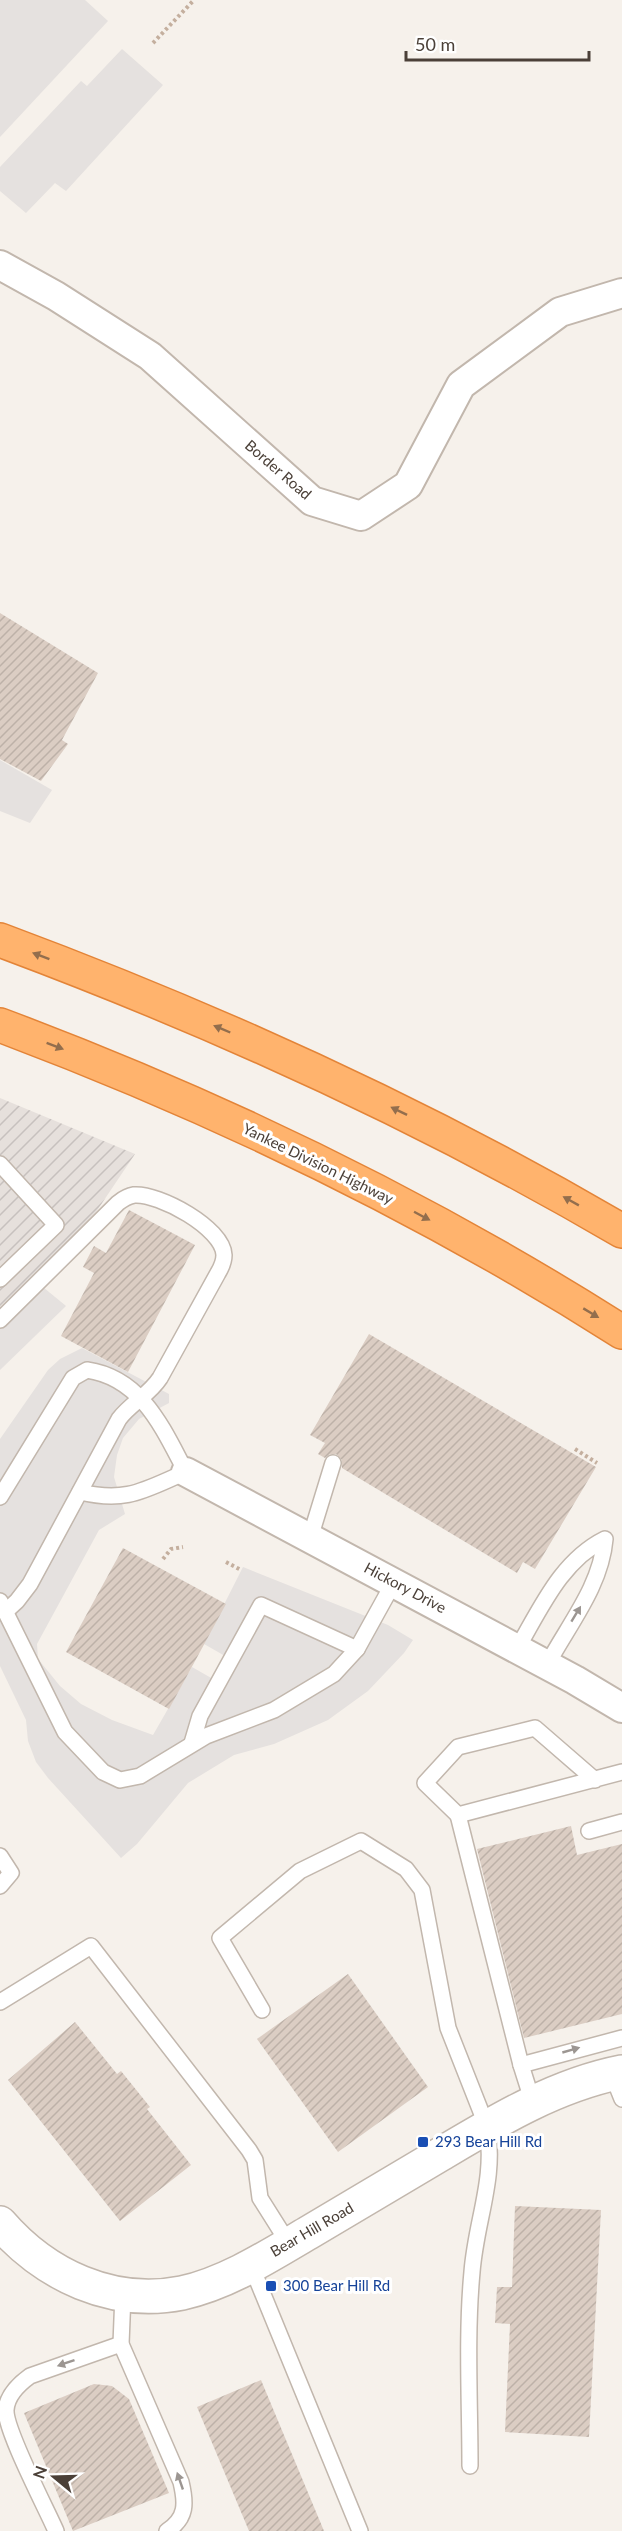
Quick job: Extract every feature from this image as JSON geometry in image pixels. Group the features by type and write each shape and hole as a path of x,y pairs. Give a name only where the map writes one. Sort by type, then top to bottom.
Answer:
{"highway":[{"path":"0,940 172,1008 340,1082 507,1167 622,1231"},
{"name":"Yankee Division Highway","path":"0,1025 131,1075 290,1148 453,1233 622,1332"}],"street":[{"name":"Border Road","path":"0,265 56,296 150,356 312,501 361,516 408,485 461,385 560,312 622,293"},
{"name":"Hickory Drive","path":"186,1472 394,1582 622,1708"},
{"name":"Bear Hill Road","path":"0,2223 27,2251 61,2274 86,2285 123,2294 152,2296 180,2293 220,2281 251,2265 487,2127 533,2103 570,2087 619,2082"}],"lane":[{"path":"0,1164 57,1225 3,1270"},
{"path":"0,1320 123,1198 137,1195 149,1197 186,1213 219,1243 224,1256 223,1263 155,1386 119,1419 24,1593 2,1607 61,1726 103,1772 120,1780 140,1776 192,1743 287,1703 334,1674 357,1649 394,1582"},
{"path":"0,1497 77,1374 87,1370 100,1373 142,1397 158,1420 186,1472 124,1497 108,1498 80,1492"},
{"path":"310,1538 333,1463"},
{"path":"517,1649 563,1572 584,1552 605,1539 604,1556 597,1578 547,1665"},
{"path":"192,1743 200,1716 261,1605 357,1649"},
{"path":"533,2103 521,2065 458,1815 425,1783 458,1747 535,1728 595,1780"},
{"path":"458,1815 622,1772"},
{"path":"589,1831 622,1822"},
{"path":"262,2010 220,1938 300,1871 361,1841 406,1869 422,1890 448,2028 487,2127 491,2169 476,2241 471,2283 470,2466"},
{"path":"0,1856 11,1873 0,1886"},
{"path":"0,2002 91,1946 249,2150 255,2160 260,2198 289,2244"},
{"path":"521,2065 622,2038"},
{"path":"251,2265 360,2531"},
{"path":"123,2294 121,2344 181,2482 186,2502 184,2513 178,2522 167,2531"},
{"path":"56,2531 12,2433 6,2410 9,2399 18,2385 30,2376 121,2344"}],"path":[{"path":"153,43 194,0"},
{"path":"575,1449 597,1463"},
{"path":"163,1559 171,1549 183,1546"},
{"path":"226,1562 242,1570"}],"shaded area":[{"path":"0,0 85,0 108,21 0,137"},
{"path":"122,49 163,85 66,191 55,183 26,213 0,191 0,167 81,81 87,86"},
{"path":"0,760 52,790 30,823 0,811"},
{"path":"0,1098 135,1154 90,1221 0,1307"},
{"path":"38,1283 66,1306 0,1370 0,1310"},
{"path":"82,1348 169,1394 169,1403 139,1419 123,1438 117,1455 114,1477 125,1514 99,1530 37,1644 38,1659 60,1686 81,1704 112,1720 153,1735 192,1667 213,1679 225,1656 204,1644 243,1567 388,1625 413,1640 404,1653 368,1691 328,1720 274,1744 234,1755 188,1783 137,1844 121,1858 36,1762 28,1741 26,1720 0,1666 0,1439 48,1370 60,1359"}],"building":[{"path":"0,613 98,673 62,740 68,744 41,781 0,759"},
{"path":"129,1210 195,1245 128,1372 61,1336 94,1273 83,1267 94,1246 106,1253"},
{"path":"369,1334 596,1467 535,1569 523,1562 517,1573 342,1468 342,1460 336,1454 330,1454 325,1458 318,1454 325,1443 310,1435"},
{"path":"123,1548 226,1604 169,1709 66,1652"},
{"path":"571,1826 577,1855 622,1844 622,2014 524,2038 477,1849"},
{"path":"348,1974 428,2087 338,2152 257,2039"},
{"path":"75,2022 117,2074 121,2071 150,2107 147,2109 191,2165 120,2221 8,2080"},
{"path":"515,2206 601,2210 589,2437 505,2432 510,2324 495,2323 497,2287 512,2287"},
{"path":"261,2380 324,2531 249,2531 197,2407"},
{"path":"94,2384 112,2386 129,2399 169,2493 73,2531 24,2413"}],"place":[{"name":"293 Bear Hill Rd","path":"423,2142"},
{"name":"300 Bear Hill Rd","path":"271,2286"}]}
